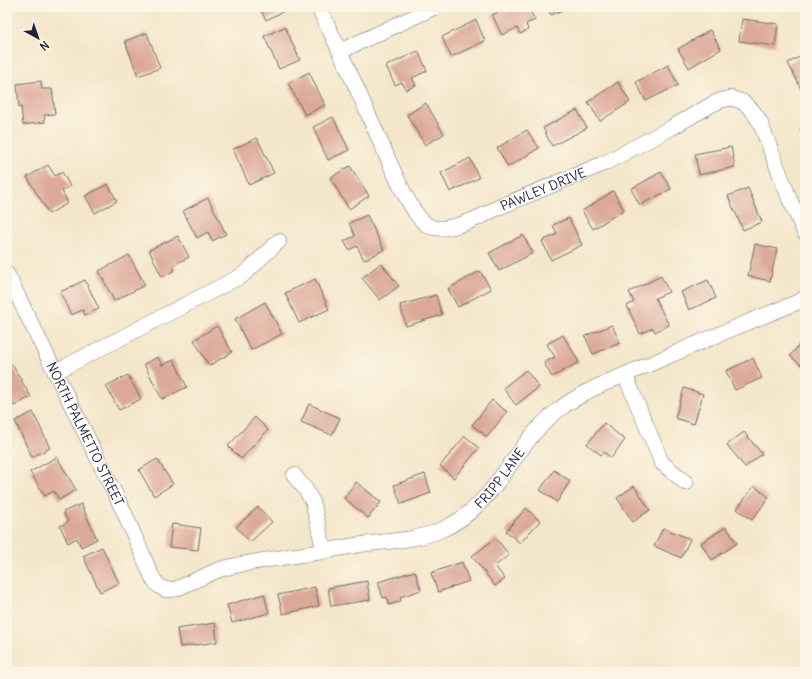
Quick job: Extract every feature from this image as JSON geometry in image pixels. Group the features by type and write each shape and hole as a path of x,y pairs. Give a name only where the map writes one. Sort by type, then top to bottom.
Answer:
{"street":[{"name":"PAWLEY DRIVE","path":"318,7 409,203 423,222 431,227 441,228 454,226 483,216 497,208 605,163 671,128 719,100 731,98 743,102 752,110 760,122 790,200 805,233"},
{"path":"340,53 349,47 435,7"},
{"path":"55,372 242,275 279,241"},
{"name":"NORTH PALMETTO STREET","path":"7,274 124,512 153,579 159,586 166,590"},
{"name":"FRIPP LANE","path":"166,590 176,589 218,570 233,566 355,545 425,536 455,523 469,514 480,503 536,430 557,411 581,395 805,298"},
{"path":"625,375 662,463 686,483"},
{"path":"294,475 306,490 313,503 324,551"}],"building":[{"path":"259,7 285,7 286,10 266,20"},
{"path":"510,7 528,7 535,20 526,24 528,30 520,34 517,28 502,35 492,15"},
{"path":"547,7 569,7 551,15"},
{"path":"742,19 778,24 775,46 739,41"},
{"path":"476,20 485,41 451,57 442,37"},
{"path":"285,27 300,60 279,69 264,36"},
{"path":"710,30 721,49 689,68 678,49"},
{"path":"147,33 160,68 138,76 125,41"},
{"path":"418,51 427,71 412,78 416,85 406,90 402,82 395,85 386,66"},
{"path":"805,54 805,97 788,63"},
{"path":"668,65 678,85 646,101 636,82"},
{"path":"309,72 325,105 305,115 288,83"},
{"path":"41,81 42,89 52,89 55,114 44,115 45,122 23,125 21,107 19,107 17,84"},
{"path":"618,82 630,102 600,121 588,102"},
{"path":"426,103 444,134 425,145 407,115"},
{"path":"577,110 587,128 552,146 543,128"},
{"path":"333,117 349,150 328,160 313,127"},
{"path":"805,127 805,140 800,129"},
{"path":"527,130 539,148 508,167 497,148"},
{"path":"257,138 274,173 249,185 233,149"},
{"path":"731,147 735,167 699,175 695,154"},
{"path":"470,158 479,178 450,192 441,173"},
{"path":"48,165 55,176 62,172 70,186 62,191 68,203 49,214 27,177"},
{"path":"350,166 369,196 349,209 330,178"},
{"path":"661,172 671,189 640,205 631,189"},
{"path":"108,184 117,201 95,213 85,196"},
{"path":"748,188 762,222 743,230 728,196"},
{"path":"613,191 624,210 593,229 582,211"},
{"path":"208,198 226,234 212,241 208,232 197,238 183,211"},
{"path":"367,215 384,250 364,260 357,246 349,250 344,241 355,236 349,223"},
{"path":"569,218 582,245 551,260 542,241 557,234 553,225"},
{"path":"523,235 533,253 499,271 489,253"},
{"path":"178,236 189,257 173,265 175,270 162,277 149,250"},
{"path":"755,244 777,249 770,281 748,276"},
{"path":"129,255 145,285 114,301 99,271"},
{"path":"381,263 399,286 380,300 362,278"},
{"path":"480,271 491,289 458,307 448,289"},
{"path":"661,276 669,292 655,298 669,325 655,332 653,328 640,334 627,306 634,302 629,292"},
{"path":"315,279 329,309 299,323 285,293"},
{"path":"85,280 99,309 85,315 83,310 71,315 60,292"},
{"path":"708,280 716,298 689,310 681,292"},
{"path":"436,295 442,315 406,326 400,305"},
{"path":"265,302 282,334 251,350 235,319"},
{"path":"612,325 620,343 593,354 585,336"},
{"path":"217,326 232,352 209,366 194,340"},
{"path":"563,335 579,362 552,377 544,363 555,357 547,344"},
{"path":"802,341 805,343 805,368 790,356"},
{"path":"158,357 162,365 174,360 187,387 162,399 144,364"},
{"path":"753,358 762,378 735,390 726,371"},
{"path":"12,364 31,397 14,406 7,393 7,366"},
{"path":"526,370 539,387 516,405 503,388"},
{"path":"128,375 141,399 119,410 106,386"},
{"path":"684,388 703,394 694,424 675,418"},
{"path":"492,400 507,412 487,437 472,425"},
{"path":"309,404 340,418 332,435 301,422"},
{"path":"33,412 50,448 32,457 15,421"},
{"path":"255,417 268,430 241,459 228,446"},
{"path":"604,423 625,440 611,458 604,452 601,455 587,444"},
{"path":"744,432 762,454 745,467 727,445"},
{"path":"465,436 479,448 454,478 440,466"},
{"path":"57,457 76,490 59,500 54,491 45,496 30,472"},
{"path":"157,459 173,484 154,496 139,470"},
{"path":"554,470 570,481 557,502 540,490"},
{"path":"425,474 431,493 401,504 394,485"},
{"path":"356,482 381,502 368,518 344,498"},
{"path":"634,486 650,510 633,522 617,498"},
{"path":"754,486 769,497 752,520 737,509"},
{"path":"81,504 97,539 81,547 77,538 68,543 60,526 68,522 63,512"},
{"path":"258,507 272,522 250,542 236,527"},
{"path":"526,508 540,521 520,543 506,531"},
{"path":"172,524 201,528 198,550 169,547"},
{"path":"726,527 737,543 712,560 701,543"},
{"path":"663,528 690,539 681,558 654,546"},
{"path":"496,538 509,555 495,566 505,579 495,586 472,556"},
{"path":"102,547 119,583 100,592 83,556"},
{"path":"462,562 469,581 438,592 431,573"},
{"path":"415,571 421,590 400,597 401,601 389,605 387,597 383,598 378,582"},
{"path":"367,581 370,600 331,606 328,588"},
{"path":"315,587 319,606 283,614 278,595"},
{"path":"264,594 269,613 232,623 227,605"},
{"path":"215,623 217,642 180,647 177,629"}]}
